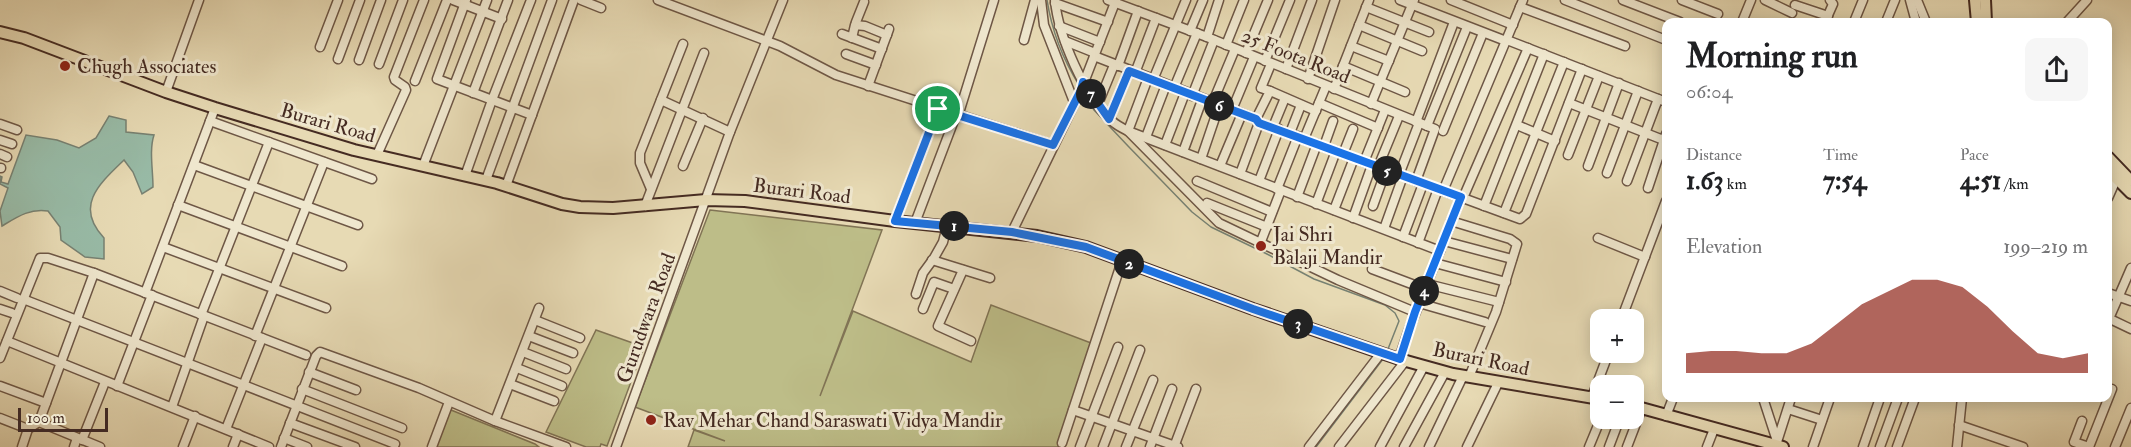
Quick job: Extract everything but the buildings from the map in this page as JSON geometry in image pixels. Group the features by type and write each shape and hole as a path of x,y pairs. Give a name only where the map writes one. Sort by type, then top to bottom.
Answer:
{"main road":[{"path":"1975,0 1977,18"},
{"path":"1985,0 1986,18"},
{"name":"Burari Road","path":"0,32 24,38 166,92 215,108 378,155 486,180 580,207 613,208 706,200 761,203 895,221 1012,232 1063,241 1393,357 1466,377 1590,397"},
{"path":"2115,173 2131,181"},
{"path":"2115,173 2131,193"},
{"path":"1644,409 1778,444"}],"street":[{"path":"166,92 199,0"},
{"path":"320,47 338,0"},
{"path":"338,59 360,0"},
{"path":"359,60 381,0"},
{"path":"379,64 403,0"},
{"path":"378,155 406,90 394,77 424,0"},
{"path":"415,81 447,0"},
{"path":"453,0 465,2 502,19"},
{"path":"423,166 487,0"},
{"path":"473,93 508,0"},
{"path":"465,176 531,0"},
{"path":"486,180 552,0"},
{"path":"506,186 574,0"},
{"path":"581,0 601,8"},
{"path":"658,0 767,41 836,75 1053,145"},
{"name":"Gurudwara Road","path":"616,447 730,132 783,0"},
{"path":"915,223 957,115 994,0"},
{"path":"1024,40 1040,0"},
{"path":"1040,0 1045,28 1079,93 1098,104 1109,119 1128,131 1219,223 1338,280 1415,312"},
{"path":"1128,131 1150,79 1177,26 1186,0"},
{"path":"1146,137 1193,32 1203,0"},
{"path":"1165,145 1189,94 1210,38 1219,0"},
{"path":"1226,45 1244,0"},
{"path":"1232,110 1268,0"},
{"path":"1290,0 1261,88 1301,105 1317,107 1378,128"},
{"path":"1286,69 1312,0"},
{"path":"1308,79 1335,0"},
{"path":"1400,0 1413,2 1454,22 1662,100 1645,133 1627,181"},
{"path":"1451,0 1513,25"},
{"path":"1565,0 1662,38"},
{"path":"1623,0 1670,18"},
{"path":"1682,0 1718,14"},
{"path":"1744,18 1751,0"},
{"path":"1765,0 1794,6 1824,18"},
{"path":"1856,18 1863,0"},
{"path":"1888,18 1895,0"},
{"path":"2071,18 2087,0"},
{"path":"1012,232 1079,93 1108,22 1113,1"},
{"name":"25 Foota Road","path":"1113,1 1428,126"},
{"path":"1826,18 1832,1"},
{"path":"465,2 436,77 531,115"},
{"path":"856,22 864,2"},
{"path":"1055,2 1059,26 1079,93"},
{"path":"1055,2 1108,22"},
{"path":"1371,104 1413,2"},
{"path":"1912,2 1915,18"},
{"path":"1912,2 1923,18"},
{"path":"1418,243 1521,3 1625,46"},
{"path":"1297,136 1343,66 1368,4 1429,32"},
{"path":"1098,104 1138,11"},
{"path":"1109,119 1156,18"},
{"path":"1402,237 1419,182 1428,126 1454,22"},
{"path":"852,38 855,25 888,32 868,86"},
{"path":"1359,25 1422,51"},
{"path":"1059,26 1100,42"},
{"path":"1428,126 1467,27"},
{"path":"1385,226 1401,176 1483,33"},
{"path":"842,34 882,49"},
{"path":"1065,41 1116,66 1202,100 1520,219 1524,217 1582,69"},
{"path":"651,189 642,167 640,153 683,44"},
{"path":"1351,46 1389,61"},
{"path":"1340,446 1393,357 1415,312 1451,221 1528,48"},
{"path":"1201,159 1216,105 1236,49"},
{"path":"645,206 704,53"},
{"path":"846,54 876,65"},
{"path":"1484,206 1544,54"},
{"path":"1504,213 1564,62"},
{"path":"1343,66 1405,92"},
{"path":"1568,155 1599,76"},
{"path":"1588,166 1619,83"},
{"path":"1607,173 1638,91"},
{"path":"1240,174 1270,92"},
{"path":"1259,182 1285,98"},
{"path":"661,100 730,132"},
{"path":"1183,152 1202,100"},
{"path":"1569,103 1645,133 1662,137"},
{"path":"1260,244 1297,136 1301,105"},
{"path":"117,387 163,247 215,108"},
{"path":"895,221 938,109"},
{"path":"1373,206 1378,128 1385,110"},
{"path":"1353,218 1398,115"},
{"path":"1220,166 1241,116"},
{"path":"683,166 703,118"},
{"path":"210,121 372,179"},
{"path":"1297,197 1320,145 1334,121"},
{"path":"0,124 17,130"},
{"path":"1517,125 1555,141"},
{"path":"1316,204 1353,129"},
{"path":"1128,131 1440,251"},
{"path":"0,140 12,144"},
{"path":"172,407 203,316 269,142"},
{"path":"1648,188 1662,149"},
{"path":"1334,210 1354,158"},
{"path":"226,429 275,289 324,162"},
{"path":"194,165 358,225"},
{"path":"1197,182 1272,212"},
{"path":"1207,203 1266,227"},
{"path":"178,205 342,266"},
{"path":"1625,309 1662,211"},
{"path":"1429,447 1466,377 1499,302 1517,247 1516,242 1451,221"},
{"path":"916,294 923,273 943,242 947,226"},
{"path":"1598,238 1645,256"},
{"path":"1444,241 1512,259"},
{"path":"163,247 326,308"},
{"path":"4,342 3,329 20,296 40,258 48,258 94,273 306,355"},
{"path":"932,260 990,278"},
{"path":"1062,443 1122,261"},
{"path":"1435,263 1506,282"},
{"path":"2112,309 2131,268"},
{"path":"1372,269 1426,286 1499,302"},
{"path":"963,270 938,326 971,341"},
{"path":"22,447 28,429 39,422 94,273"},
{"path":"923,309 934,282 954,290"},
{"path":"0,291 20,296 77,321 395,444"},
{"path":"2112,294 2131,301"},
{"path":"0,358 20,296"},
{"path":"1419,303 1485,322"},
{"path":"495,421 539,308"},
{"path":"0,309 12,313"},
{"path":"535,320 580,338"},
{"path":"2112,321 2131,329"},
{"path":"529,336 573,353"},
{"path":"4,342 269,447"},
{"path":"1080,447 1118,348"},
{"path":"1103,447 1140,350"},
{"path":"307,447 283,443 309,372 318,353 323,352 566,447"},
{"path":"523,352 566,369"},
{"path":"1309,447 1393,357"},
{"path":"1380,447 1424,366"},
{"path":"517,368 561,386"},
{"path":"309,372 356,390"},
{"path":"1404,447 1444,372"},
{"path":"1126,447 1153,380"},
{"path":"78,442 105,382"},
{"path":"1467,447 1497,382"},
{"path":"510,384 554,401"},
{"path":"0,386 46,403"},
{"path":"302,389 402,428"},
{"path":"1152,443 1173,389"},
{"path":"1073,410 1133,431 1152,443 1175,447 1196,389"},
{"path":"432,447 449,402"},
{"path":"1666,416 1671,402"},
{"path":"1764,402 1778,444"},
{"path":"1778,444 1790,402"},
{"path":"1813,447 1829,402"},
{"path":"1863,447 1879,402"},
{"path":"1880,447 1897,402"},
{"path":"1897,447 1914,402"},
{"path":"1957,447 1962,402"},
{"path":"2082,421 2074,442 2089,447 2106,402"},
{"path":"2115,447 2131,408"},
{"path":"1788,409 1822,420"},
{"path":"183,447 195,416"},
{"path":"0,418 28,429"},
{"path":"39,422 78,442 100,447"},
{"path":"290,423 356,447"},
{"path":"1959,425 2023,447"},
{"path":"1589,447 1596,429"},
{"path":"1609,447 1616,429"},
{"path":"1627,447 1632,429"},
{"path":"1707,447 1714,429"},
{"path":"233,447 238,434"}],"shaded area":[{"path":"109,116 126,120 126,132 154,135 151,154 153,187 142,194 133,172 124,160 99,187 93,196 91,216 104,238 104,259 85,257 61,240 60,227 48,211 29,212 2,226 0,211 8,188 0,184 0,176 2,177 1,182 8,184 26,135 57,140 79,148 96,138"},
{"path":"710,210 882,230 820,396 853,311 971,362 991,305 1091,343 1058,447 688,447 694,430 725,441 635,407"},
{"path":"596,330 644,347 607,446 601,444 600,447 586,447 546,432"},
{"path":"451,410 535,444 539,447 435,447"}],"waterway":[{"path":"1047,0 1058,44 1079,85"},
{"path":"1083,92 1094,110 1128,146 1192,212 1211,227 1314,279 1385,305 1395,313 1399,321 1388,349"},
{"path":"1316,447 1383,359"}],"place":[{"name":"Chugh Associates","path":"65,66"},
{"name":"Jai Shri Balaji Mandir","path":"1261,246"},
{"name":"Rav Mehar Chand Saraswati Vidya Mandir","path":"651,420"}],"route":[{"path":"1129,71 1256,119 1259,123 1461,197 1415,312 1400,359 1168,279 1086,247 1012,232 895,221 938,109 1053,145 1083,82 1109,119 1129,71"}]}
